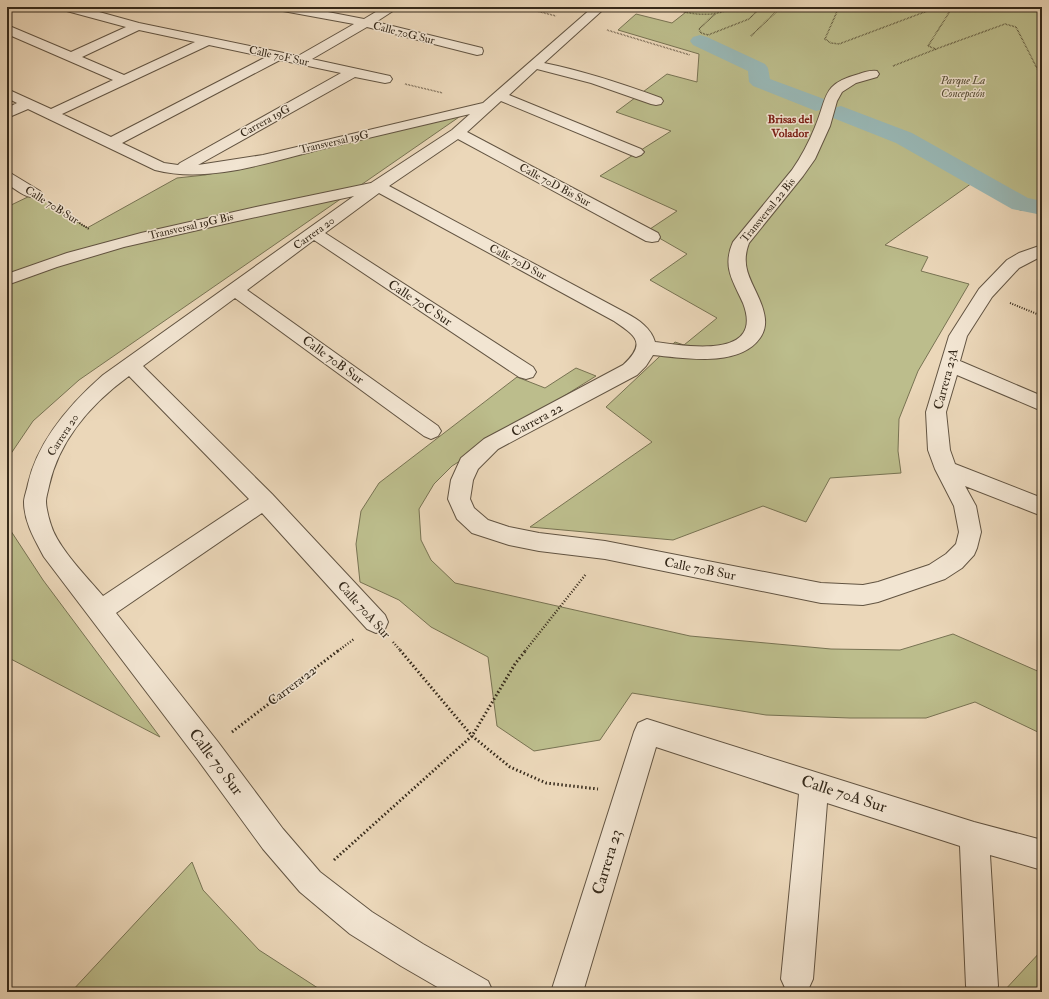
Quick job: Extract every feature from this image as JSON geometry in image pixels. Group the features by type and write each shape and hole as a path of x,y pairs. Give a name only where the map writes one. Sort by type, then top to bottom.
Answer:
{"street":[{"name":"Calle 70F Sur","path":"67,7 138,26 385,79"},
{"name":"Calle 70G Sur","path":"283,7 366,23 477,51"},
{"path":"300,61 393,7"},
{"name":"Carrera 20","path":"42,470 54,446 71,420 92,396 234,289 378,186 457,133 600,7"},
{"path":"71,57 138,26"},
{"path":"7,29 124,80"},
{"path":"51,114 207,41"},
{"path":"111,143 279,56"},
{"path":"535,65 568,71 600,80 656,101"},
{"name":"Carrera 19G","path":"176,171 353,72"},
{"name":"Transversal 22 Bis","path":"647,348 719,352 735,348 748,341 755,331 757,320 737,269 736,260 739,246 798,173 822,126 833,95 844,84 851,80 872,74"},
{"path":"7,93 160,167 176,171"},
{"path":"495,101 636,152"},
{"name":"Transversal 19G","path":"176,171 224,166 277,155 495,101"},
{"path":"7,114 29,103"},
{"name":"Calle 70D Bis Sur","path":"457,133 652,237"},
{"name":"Calle 70B Sur","path":"7,177 34,194"},
{"name":"Calle 70D Sur","path":"378,186 629,322 645,337 647,348"},
{"name":"Transversal 19G Bis","path":"7,280 69,257 118,244 239,215 378,186"},
{"name":"Calle 70C Sur","path":"314,233 526,372"},
{"name":"Carrera 23A","path":"937,572 954,561 966,548 970,532 965,506 946,469 939,450 936,412 958,336 985,293 1003,273 1013,264 1038,255"},
{"name":"Calle 70B Sur","path":"234,289 431,431"},
{"name":"Carrera 22","path":"466,513 459,499 462,480 469,464 491,444 630,370 643,358 647,348"},
{"path":"950,364 1042,404"},
{"name":"Calle 70A Sur","path":"131,366 264,500 376,622"},
{"path":"946,469 1042,507"},
{"name":"Calle 70 Sur","path":"42,470 35,502 40,526 52,550 208,750 273,839 310,882 362,923 412,955 477,992"},
{"path":"100,611 264,500"},
{"name":"Calle 70B Sur","path":"466,513 480,526 509,536 539,542 605,550 821,593 862,595 878,592 937,572"},
{"name":"Calle 70A Sur","path":"647,732 974,836 1042,855"},
{"name":"Carrera 23","path":"567,992 647,732"},
{"path":"797,978 814,785"},
{"path":"974,836 982,986"}],"path":[{"path":"521,7 582,23 690,55"},
{"path":"664,7 685,12 715,14 728,11 733,7"},
{"path":"715,14 699,29 701,33 708,35 749,19 761,7"},
{"path":"751,36 781,7"},
{"path":"839,7 825,40 831,43 839,44 938,7"},
{"path":"936,49 928,46 952,8 950,7"},
{"path":"872,74 1005,24 1016,27 1042,78"},
{"path":"385,79 495,101"},
{"name":"Calle 70B Sur","path":"34,194 87,228 118,244"},
{"path":"985,293 1042,316"},
{"path":"310,882 472,736 515,664 605,550"},
{"name":"Calle 70A Sur","path":"376,622 472,736 510,767 546,783 628,793"},
{"name":"Carrera 22","path":"208,750 376,622"}],"green space":[{"name":"Parque La Concepción","path":"669,7 1042,7 1042,212 1020,210 972,183 885,245 928,257 921,271 969,284 918,371 899,419 898,451 901,473 830,478 806,522 763,506 673,540 530,527 652,442 606,407 675,342 684,345 717,318 650,280 687,254 647,231 677,211 600,176 671,131 616,112 667,74 697,82 699,54 618,30 636,14 672,23 686,12"},
{"path":"462,115 79,380 33,421 10,455 7,480 7,207 34,194 87,228 177,178 205,175 277,160"},
{"path":"576,368 596,376 452,466 434,484 419,509 421,540 431,560 455,583 690,636 831,649 900,650 953,634 1042,673 1042,734 975,702 926,718 850,718 766,715 632,693 600,740 534,751 497,726 488,657 431,627 399,600 360,582 356,544 361,511 379,483 517,377 545,388"},
{"path":"7,525 43,580 160,737 7,657"},
{"path":"192,862 203,890 259,950 324,992 71,992"},
{"path":"1042,950 1042,992 1003,992"}],"waterway":[{"path":"700,41 758,68 760,82 816,104"},
{"path":"841,113 904,138 1021,204 1042,208"}],"district":[{"name":"Brisas del Volador","path":"790,126"}]}
